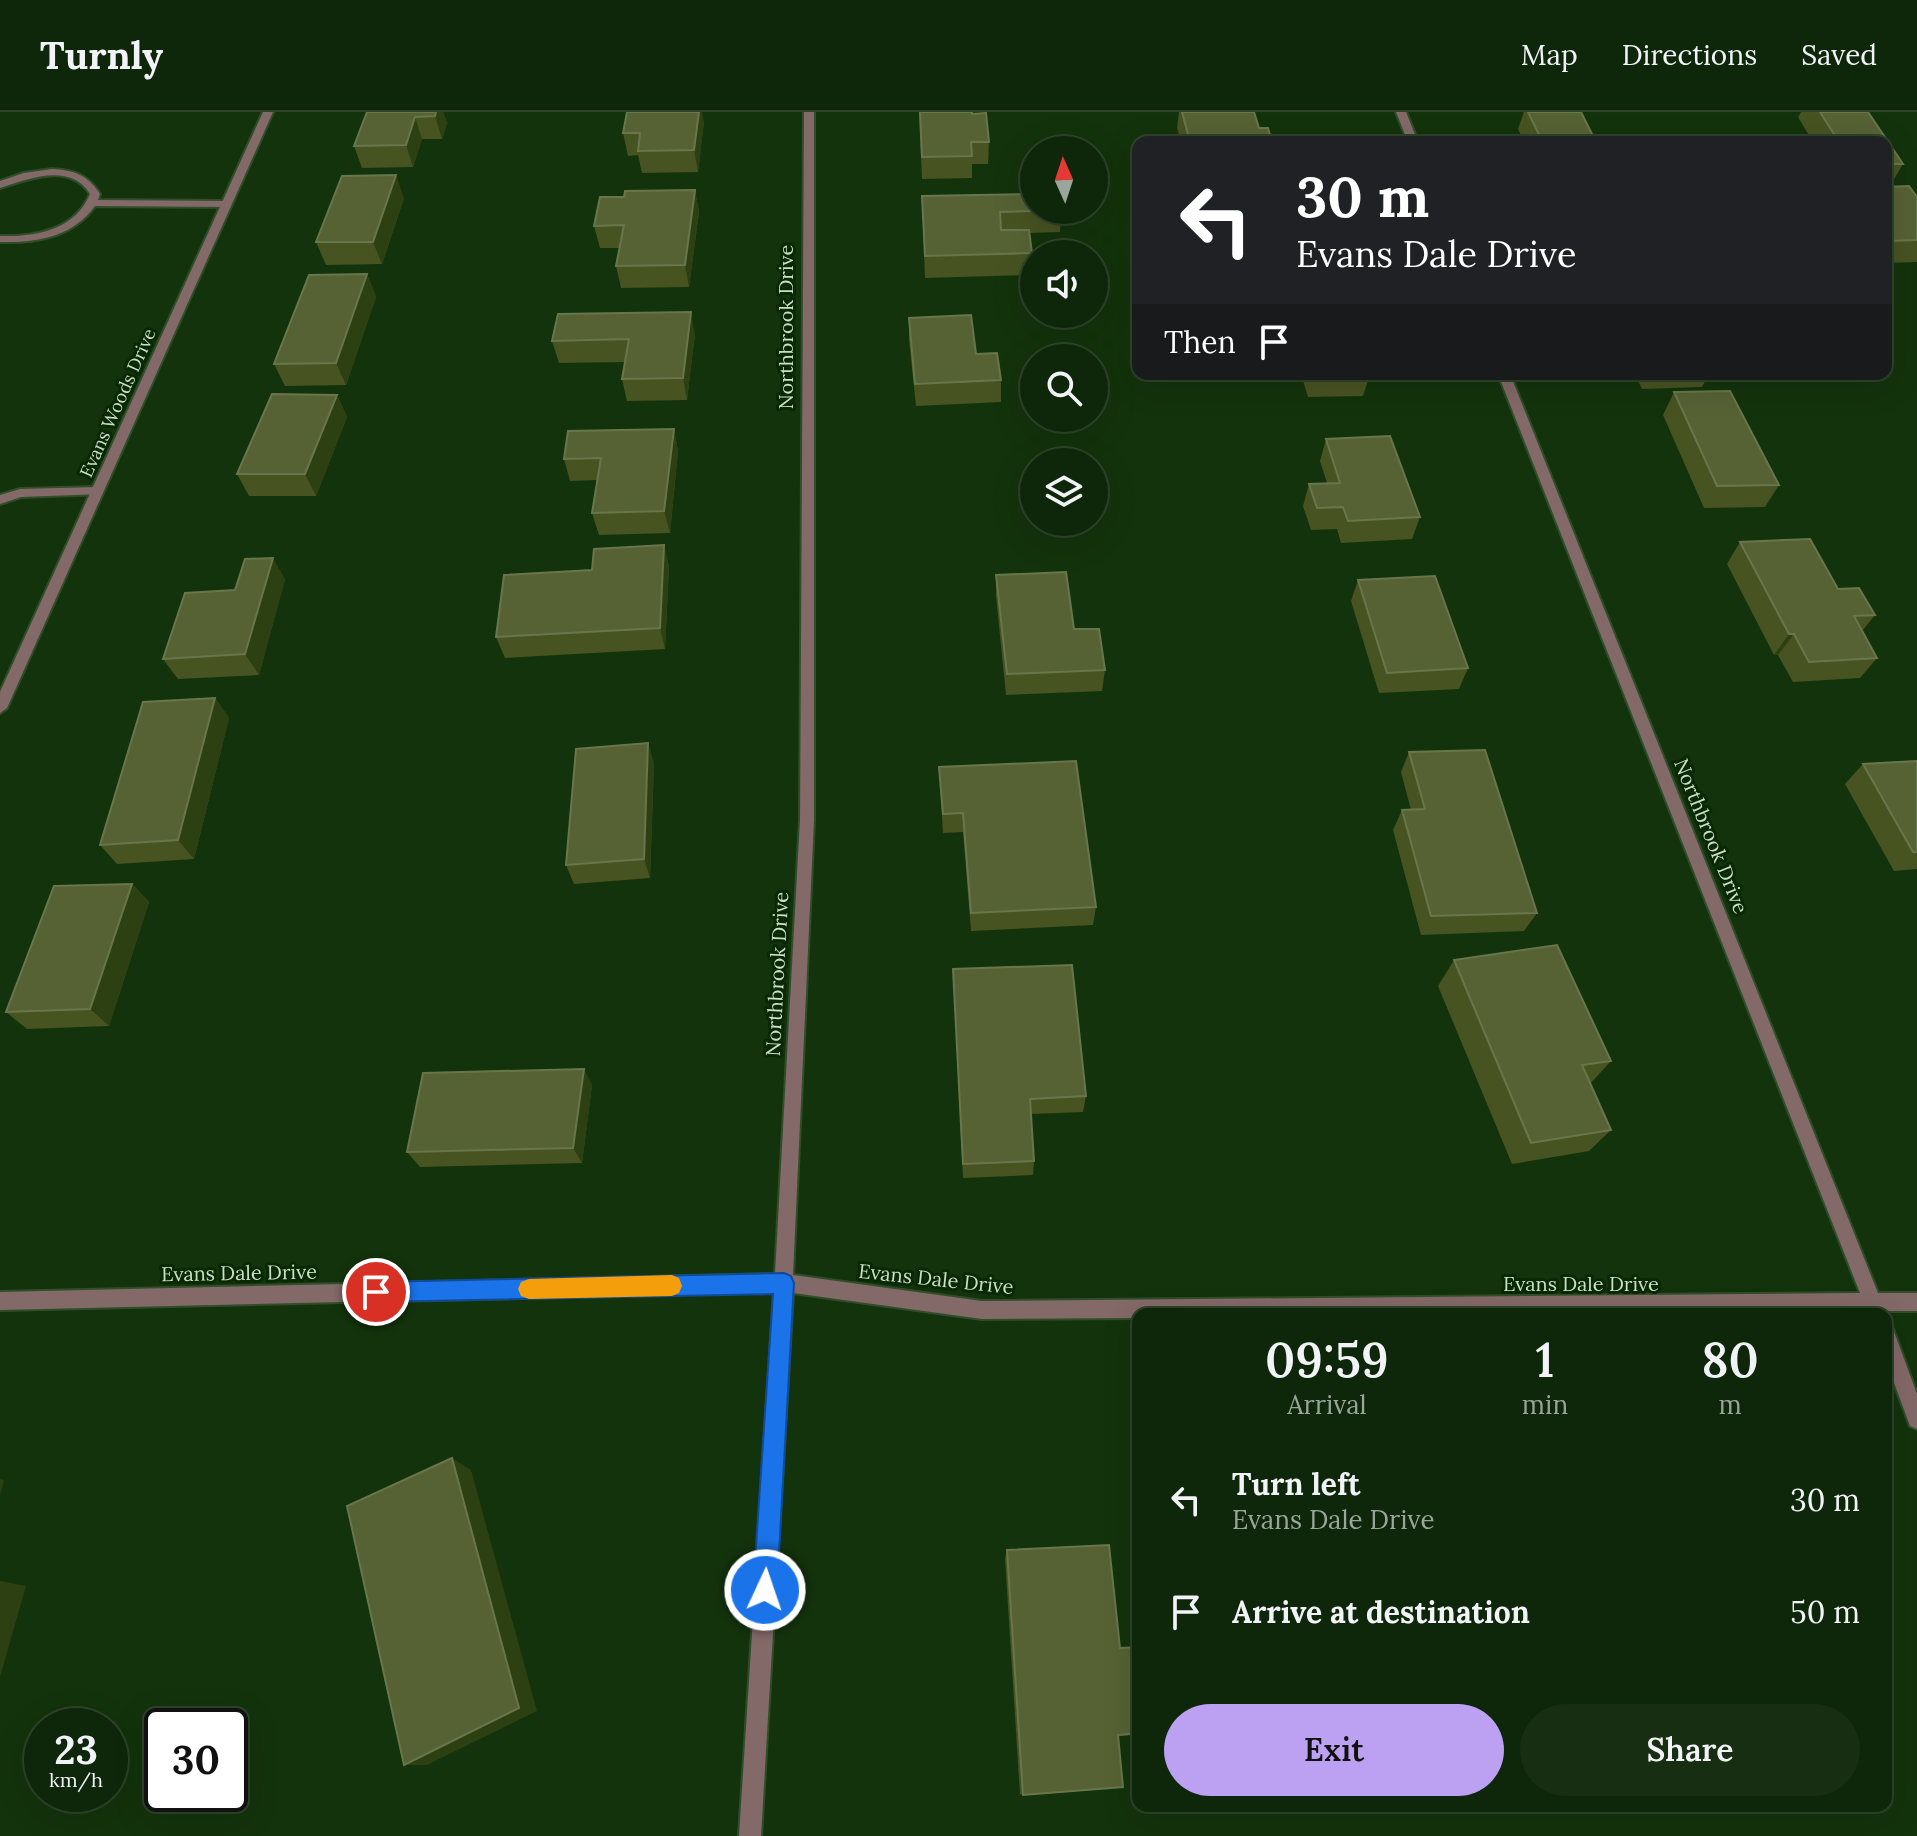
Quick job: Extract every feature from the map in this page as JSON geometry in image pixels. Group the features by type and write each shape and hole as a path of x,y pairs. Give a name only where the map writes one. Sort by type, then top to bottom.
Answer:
{"street":[{"name":"Evans Woods Drive","path":"0,708 268,112"},
{"name":"Northbrook Drive","path":"750,1836 784,1283 807,820 809,112"},
{"path":"1401,112 1411,136"},
{"path":"0,239 23,239 59,230 86,213 95,194 92,186 73,175 41,173 2,180"},
{"path":"93,203 227,204"},
{"name":"Northbrook Drive","path":"1506,380 1876,1308"},
{"path":"0,500 20,493 98,491"},
{"name":"Evans Dale Drive","path":"0,1301 784,1283 982,1310 1132,1310"},
{"name":"Evans Dale Drive","path":"1882,1308 1917,1302"},
{"path":"1892,1352 1917,1419"}],"building":[{"path":"367,112 436,112 435,116 415,117 406,145 354,146"},
{"path":"627,112 699,112 694,150 638,151 640,133 623,133"},
{"path":"920,112 986,113 989,142 971,142 972,156 922,157"},
{"path":"1182,112 1254,112 1259,128 1268,128 1270,136 1188,136"},
{"path":"1528,112 1581,112 1593,136 1540,136"},
{"path":"1820,112 1868,112 1884,136 1835,136"},
{"path":"1892,148 1903,164 1892,164"},
{"path":"396,175 373,242 316,242 342,176"},
{"path":"1909,186 1917,197 1917,240 1892,241 1892,187"},
{"path":"695,190 685,265 616,266 624,225 594,226 600,197 624,197 625,191"},
{"path":"1020,194 1020,211 1000,212 1001,230 1029,230 1030,240 1020,240 1020,253 925,256 922,196"},
{"path":"367,274 336,363 274,364 309,275"},
{"path":"691,312 683,378 622,379 629,339 552,341 558,314"},
{"path":"971,315 976,354 997,353 1001,380 915,384 909,318"},
{"path":"1730,391 1779,485 1717,486 1674,392"},
{"path":"272,394 337,395 305,474 237,474"},
{"path":"674,429 664,511 592,513 601,458 564,459 568,431"},
{"path":"1390,436 1420,517 1348,521 1343,507 1317,508 1309,484 1340,483 1326,439"},
{"path":"1810,539 1838,589 1859,588 1875,615 1854,616 1877,658 1809,662 1794,634 1789,634 1740,542"},
{"path":"664,545 660,628 496,637 504,575 592,570 594,549"},
{"path":"273,558 245,654 163,659 185,593 235,590 245,559"},
{"path":"1066,572 1074,629 1099,629 1105,670 1007,674 996,575"},
{"path":"1435,576 1468,668 1387,673 1358,580"},
{"path":"215,698 178,840 100,845 143,702"},
{"path":"648,743 644,859 566,865 576,749"},
{"path":"1485,750 1537,913 1431,916 1402,810 1425,809 1409,752"},
{"path":"1076,761 1096,907 971,913 963,813 943,814 939,767"},
{"path":"1917,761 1917,852 1913,852 1863,764"},
{"path":"132,884 90,1009 6,1012 54,886"},
{"path":"1557,945 1611,1061 1582,1065 1611,1130 1531,1143 1454,960"},
{"path":"1072,965 1086,1096 1030,1099 1034,1161 963,1164 953,969"},
{"path":"584,1069 573,1148 407,1152 423,1073"},
{"path":"452,1458 519,1708 404,1765 347,1506"},
{"path":"1109,1545 1120,1648 1132,1647 1132,1734 1118,1735 1123,1787 1023,1795 1007,1550"}],"slow traffic":[{"path":"529,1289 672,1286"}],"route":[{"path":"376,1292 784,1283 765,1590"}]}
